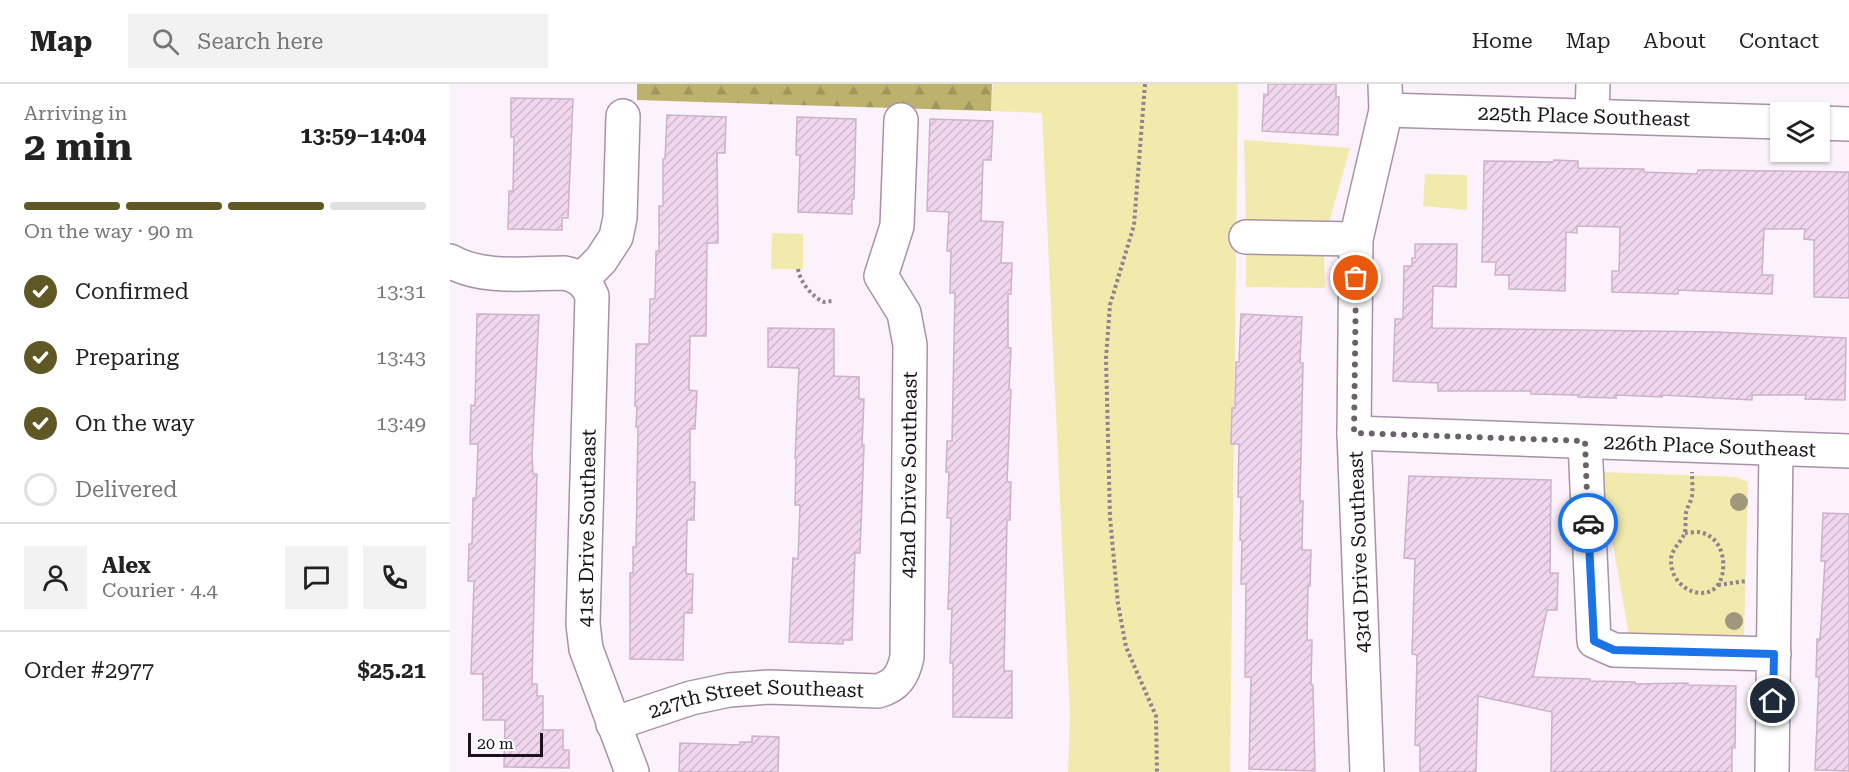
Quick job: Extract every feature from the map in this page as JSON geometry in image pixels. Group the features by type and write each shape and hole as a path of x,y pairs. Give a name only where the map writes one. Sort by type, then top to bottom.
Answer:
{"street":[{"path":"1592,116 1593,84"},
{"name":"225th Place Southeast","path":"1386,97 1592,116 1770,122"},
{"name":"43rd Drive Southeast","path":"1367,772 1354,433 1356,239 1386,97"},
{"path":"450,261 469,270 483,273 564,273 582,279 601,260 616,237 620,218 623,116"},
{"name":"42nd Drive Southeast","path":"898,681 907,657 910,345 904,313 881,276 897,226 901,120"},
{"path":"1830,123 1849,124"},
{"path":"1246,237 1356,239"},
{"name":"41st Drive Southeast","path":"582,279 592,296 583,624 586,649 632,772"},
{"name":"226th Place Southeast","path":"1354,433 1849,452"},
{"path":"1585,441 1594,641 1614,650 1774,654"},
{"path":"1772,772 1776,449"},
{"name":"227th Street Southeast","path":"613,724 691,698 729,690 769,687 878,691 889,688 898,681"}],"path":[{"path":"1145,84 1134,225 1110,305 1106,358 1110,517 1118,604 1126,647 1155,716 1157,772"},
{"path":"798,269 799,276 814,296 824,302 832,301"},
{"path":"1685,533 1702,532 1713,539 1721,550 1722,577 1713,589 1700,594 1683,589 1674,576 1670,560 1675,546 1685,533 1685,514 1692,495 1692,472"},
{"path":"1718,585 1749,581"}],"shaded area":[{"path":"993,84 1238,84 1230,772 1068,772 1070,715 1042,113 991,111"},
{"path":"1244,140 1350,148 1328,226 1246,225"},
{"path":"1425,174 1467,175 1467,210 1423,206"},
{"path":"772,233 803,234 803,269 771,269"},
{"path":"1246,250 1324,251 1325,288 1246,287"},
{"path":"1600,472 1736,477 1748,482 1744,638 1629,635"}],"green space":[{"path":"637,84 992,84 991,111 637,100"}],"building":[{"path":"1268,84 1336,84 1336,97 1339,97 1338,135 1262,131 1264,94 1268,95"},
{"path":"511,98 573,99 568,218 562,218 562,230 508,229 509,191 513,191 514,137 511,137"},
{"path":"667,115 726,117 725,153 717,153 718,243 707,243 706,336 690,336 689,390 697,391 695,429 690,429 690,482 695,482 694,520 687,520 686,574 693,574 692,613 684,613 683,660 630,659 630,573 633,573 633,547 636,547 638,427 636,427 637,406 635,406 636,344 649,344 650,299 655,299 656,251 659,251 659,206 663,206 663,159 665,159"},
{"path":"797,117 856,119 852,214 798,212 800,155 796,155"},
{"path":"930,119 993,121 991,160 983,160 981,221 1003,222 1001,263 1012,263 1011,294 1008,294 1008,348 1011,348 1009,389 1011,390 1007,482 1011,482 1010,520 1007,520 1004,671 1012,671 1012,718 953,717 953,663 950,663 952,609 948,609 951,518 947,518 949,472 946,472 947,441 952,441 955,293 950,293 951,251 947,251 949,212 927,211"},
{"path":"1554,160 1578,161 1578,168 1644,169 1644,172 1697,174 1698,170 1849,172 1849,298 1814,297 1814,240 1804,239 1805,229 1764,229 1762,275 1773,275 1772,294 1678,290 1678,294 1612,292 1612,271 1619,271 1620,227 1577,226 1577,233 1566,232 1565,291 1509,289 1509,275 1495,275 1496,262 1482,262 1484,161 1553,162"},
{"path":"1415,244 1457,244 1456,287 1433,286 1432,328 1716,332 1846,338 1845,400 1805,399 1806,395 1752,395 1752,400 1662,395 1662,397 1616,395 1616,398 1578,397 1578,395 1531,394 1531,391 1438,391 1438,383 1393,381 1395,319 1403,319 1404,266 1412,266 1412,258 1415,258"},
{"path":"477,314 539,315 532,454 533,474 537,474 532,684 537,684 537,696 543,696 543,730 563,730 563,750 569,750 569,768 504,767 505,720 483,720 483,674 471,674 474,581 468,581 469,544 472,544 478,444 470,444 471,405 475,406"},
{"path":"1241,314 1302,317 1300,501 1303,501 1302,550 1311,550 1307,640 1312,640 1311,685 1313,685 1315,771 1249,769 1251,677 1245,677 1246,584 1241,584 1239,444 1231,444"},
{"path":"768,328 834,329 834,376 859,377 859,399 864,399 860,553 855,553 852,640 843,640 843,644 789,642 793,558 798,559 800,505 795,505 799,368 768,367"},
{"path":"1409,476 1551,480 1550,573 1558,573 1557,610 1547,610 1533,677 1635,682 1635,684 1688,683 1688,685 1736,686 1735,748 1732,747 1732,772 1551,772 1552,712 1478,696 1476,772 1420,772 1420,746 1415,745 1417,655 1412,654 1415,559 1404,558"},
{"path":"1823,513 1849,514 1849,771 1815,770 1819,677 1816,677 1817,639 1820,639 1825,561 1821,561"},
{"path":"752,736 779,737 778,772 679,772 680,743 740,745 740,742 752,742"}],"way so far":[{"path":"1356,278 1354,433 1585,441 1588,523"}],"route":[{"path":"1588,523 1594,641 1614,650 1774,654 1773,701"}]}
